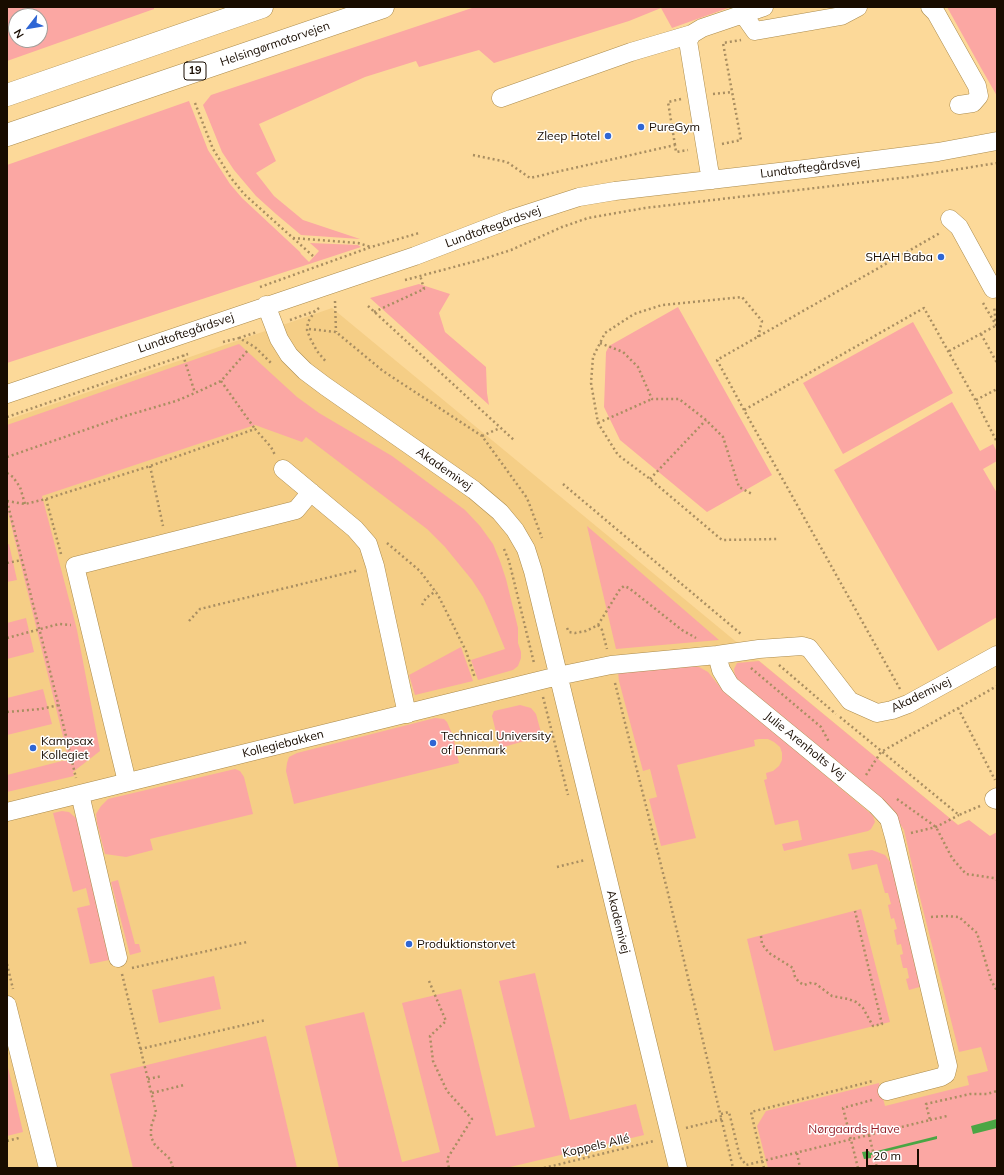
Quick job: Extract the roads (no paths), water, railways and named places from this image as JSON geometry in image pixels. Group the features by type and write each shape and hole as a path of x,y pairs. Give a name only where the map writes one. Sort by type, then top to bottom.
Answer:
{"highway":[{"path":"7,95 262,7"},
{"name":"Helsingørmotorvejen","path":"7,135 383,7"}],"street":[{"path":"501,98 631,52 692,34 702,28 764,7"},
{"path":"743,14 755,31 841,16 858,7"},
{"path":"930,7 936,13 976,86 979,96 973,103 959,105"},
{"path":"692,34 688,42 712,180"},
{"name":"Lundtoftegårdsvej","path":"7,394 266,305 415,256 511,219 579,197 615,191 938,152 997,141"},
{"path":"946,226 959,227 990,291"},
{"name":"Akademivej","path":"266,305 279,339 290,355 305,371 474,490 500,512 515,530 526,549 533,571 678,1168"},
{"path":"284,469 355,529 368,544 375,566 407,714"},
{"path":"127,782 75,566 296,510 311,492"},
{"name":"Akademivej","path":"558,676 611,665 717,655 759,649 802,646 809,648 850,701 877,713 892,710 908,704 997,655"},
{"name":"Julie Arenholts Vej","path":"717,655 721,670 730,685 876,804 889,819 947,1060 948,1070 941,1077 881,1095"},
{"name":"Kollegiebakken","path":"7,812 558,676"},
{"path":"80,794 120,964"},
{"path":"7,1005 48,1168"}],"place":[{"name":"PureGym","path":"641,127"},
{"name":"Zleep Hotel","path":"608,136"},
{"name":"SHAH Baba","path":"941,257"},
{"name":"Technical University of Denmark","path":"433,743"},
{"name":"Kampsax Kollegiet","path":"33,748"},
{"name":"Produktionstorvet","path":"409,944"}],"park label":[{"name":"Nørgaards Have","path":"854,1129"}]}
